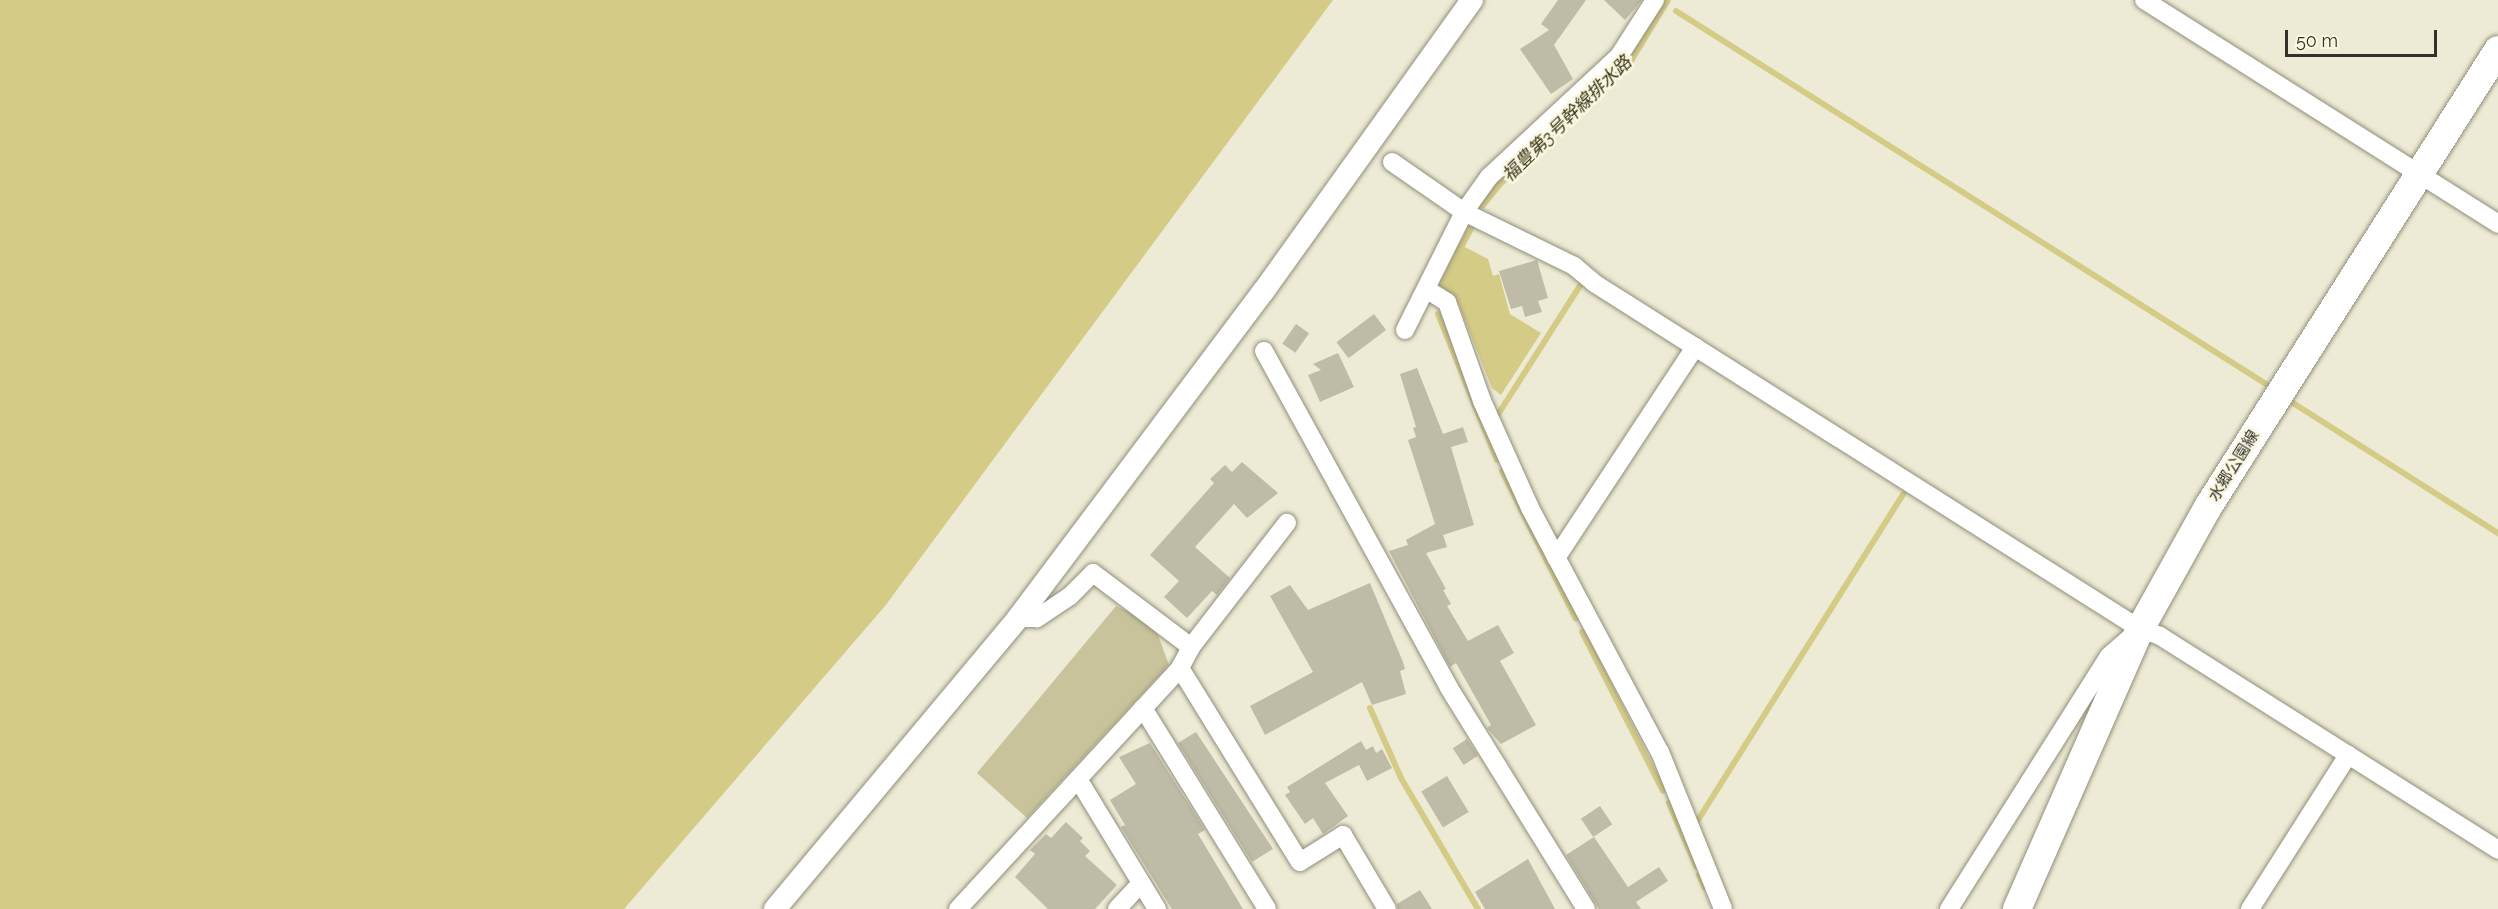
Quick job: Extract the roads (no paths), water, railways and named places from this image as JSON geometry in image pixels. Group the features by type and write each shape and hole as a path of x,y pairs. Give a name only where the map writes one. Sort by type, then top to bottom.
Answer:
{"main road":[{"name":"水郷公園線","path":"2018,909 2140,629 2208,507 2498,50"}],"street":[{"path":"775,909 1018,618 1263,292 1472,0"},
{"path":"1405,330 1464,212 1490,177 1619,56 1654,0"},
{"path":"2144,0 2498,224"},
{"path":"1392,162 1464,212 1574,266 1594,284 2140,629 2160,636 2498,850"},
{"path":"1426,289 1447,302 1482,401 1556,558 1660,752 1723,909"},
{"path":"1556,558 1695,347"},
{"path":"1264,351 1449,688 1586,909"},
{"path":"958,909 1180,668 1191,648 1287,523"},
{"path":"1018,618 1037,618 1070,596 1094,573 1191,648"},
{"path":"1949,909 2109,656 2140,629"},
{"path":"1180,668 1300,862 1343,835 1387,909"},
{"path":"1143,708 1267,909"},
{"path":"2250,909 2348,755"},
{"path":"1078,779 1157,909"},
{"path":"1117,909 1141,883"}],"waterway":[{"name":"福豊第3号幹線排水路","path":"1483,205 1499,185 1631,61 1668,0"},
{"path":"1676,11 2266,384"},
{"path":"1458,253 1472,227"},
{"path":"1497,416 1581,284"},
{"path":"1438,314 1497,460"},
{"path":"2293,403 2498,533"},
{"path":"1502,471 1576,619"},
{"path":"1698,820 1903,494"},
{"path":"1582,632 1663,791"},
{"path":"1370,708 1401,778 1478,909"},
{"path":"1669,803 1696,866"},
{"path":"1699,875 1705,888"}]}
